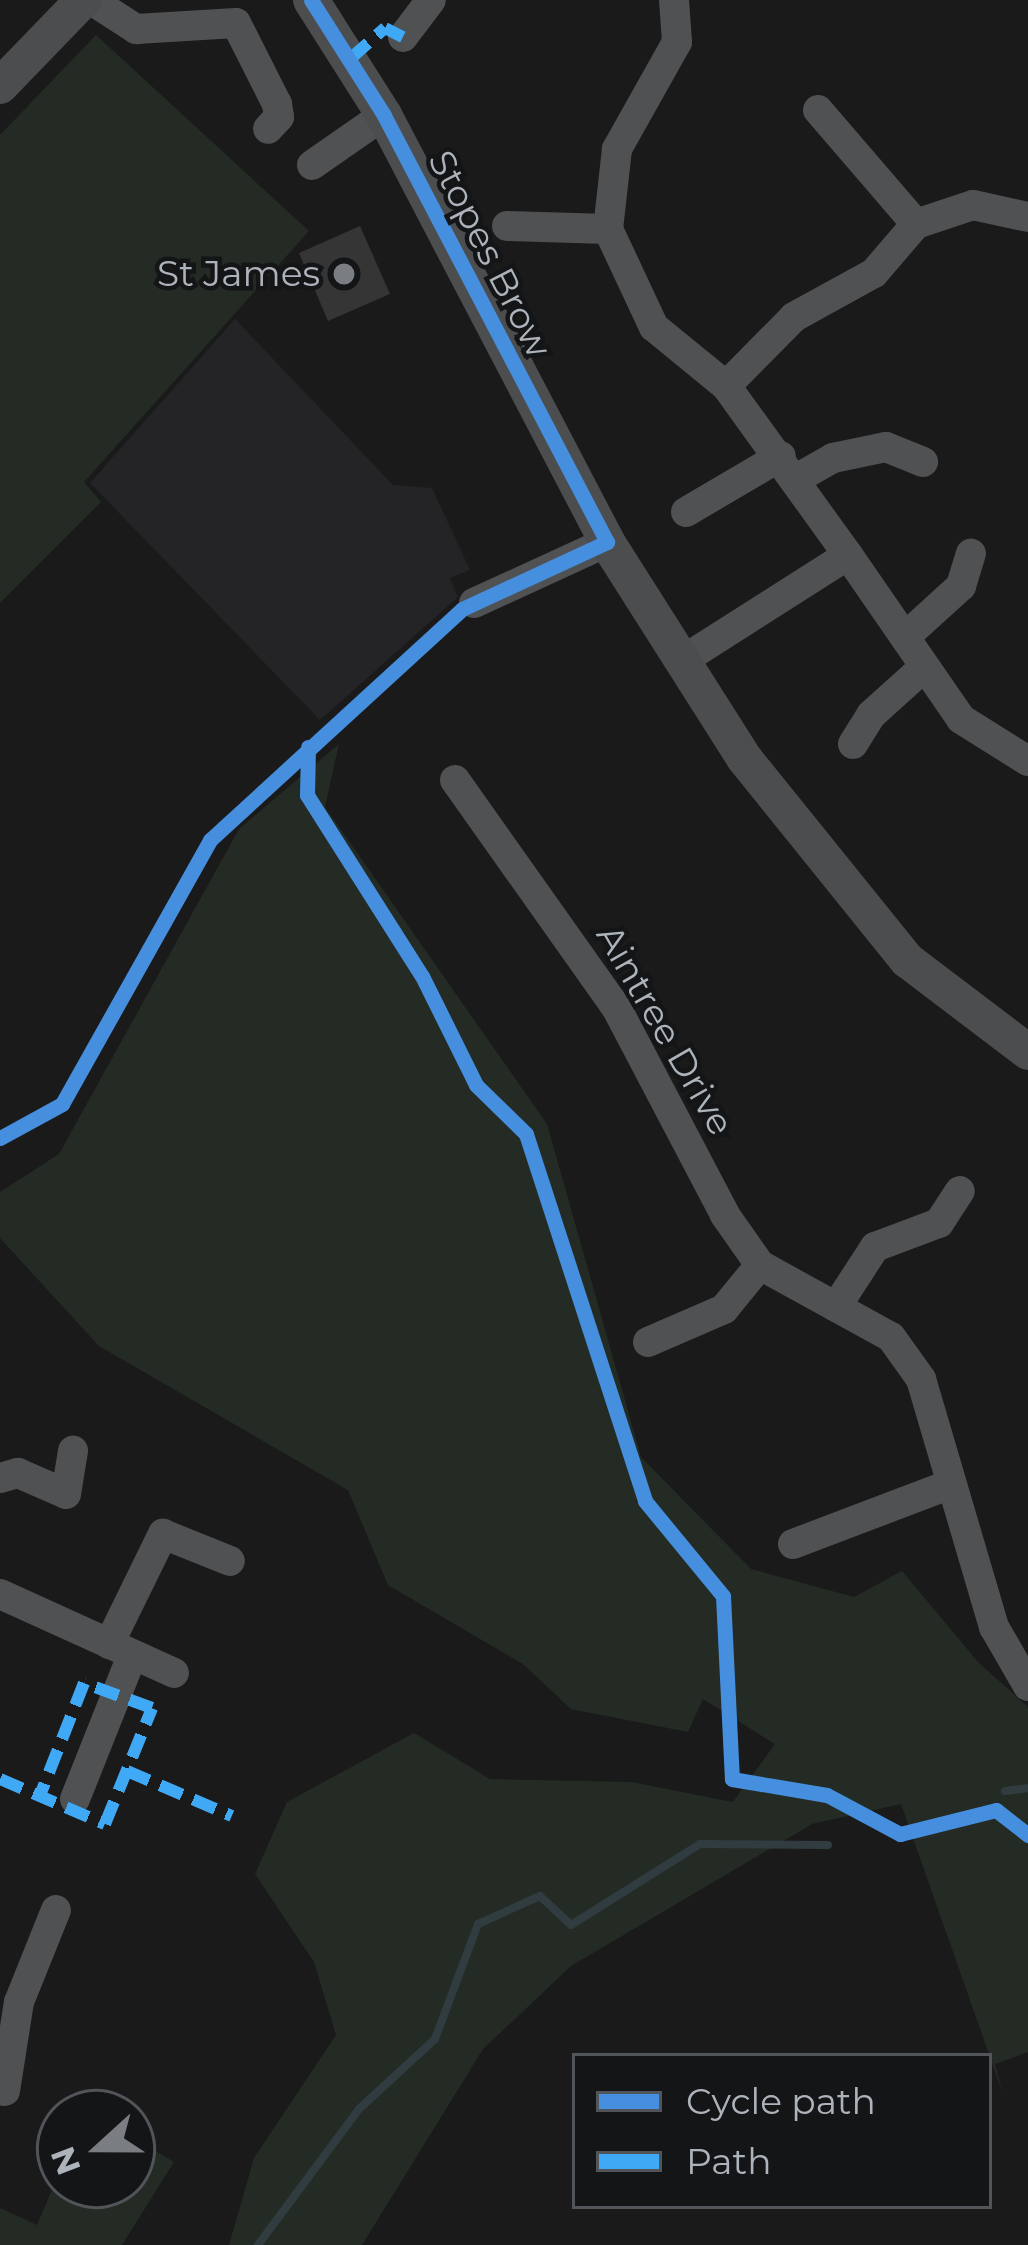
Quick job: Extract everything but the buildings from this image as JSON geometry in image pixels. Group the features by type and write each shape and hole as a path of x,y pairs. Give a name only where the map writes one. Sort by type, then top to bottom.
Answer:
{"main road":[{"path":"0,86 87,0"},
{"name":"Stopes Brow","path":"311,0 385,115 607,542 744,758 907,960 1028,1052"}],"street":[{"path":"87,0 136,29 236,23 277,104 279,118 268,129"},
{"path":"403,37 431,0"},
{"path":"674,0 677,42 617,149 608,229 653,327 682,357 726,386 789,467 923,668 976,734 1028,761"},
{"path":"818,110 916,224"},
{"path":"312,165 385,115"},
{"path":"726,386 794,317 874,273 916,224 973,205 1028,217"},
{"path":"506,226 608,229"},
{"path":"686,512 789,467 886,447 923,462"},
{"path":"474,603 607,542"},
{"path":"680,662 848,554"},
{"path":"905,637 961,586 970,554"},
{"path":"853,744 871,716 923,668"},
{"name":"Aintree Drive","path":"455,780 616,1007 725,1215 760,1265 891,1337 921,1379 994,1627 1028,1686"},
{"path":"836,1307 875,1247 939,1223 960,1191"},
{"path":"648,1342 724,1309 760,1265"},
{"path":"0,1478 18,1473 66,1493 73,1451"},
{"path":"793,1544 951,1484"},
{"path":"75,1799 120,1650 163,1534 230,1561"},
{"path":"0,1594 174,1673"},
{"path":"5,2091 9,1998 56,1910"}],"shaded area":[{"path":"96,35 309,231 84,482 101,502 0,603 0,135"},
{"path":"235,319 393,485 432,488 470,570 450,578 458,597 320,720 90,483"},
{"path":"339,744 325,807 547,1124 641,1457 751,1569 854,1597 902,1571 979,1663 1028,1707 1028,2052 995,2064 1003,2094 901,1804 812,1824 571,1966 483,2049 362,2245 229,2245 254,2158 336,2035 314,1962 255,1874 287,1802 414,1733 490,1779 631,1782 733,1802 775,1744 703,1699 688,1732 571,1709 523,1664 388,1585 348,1490 99,1346 0,1238 0,1192 59,1154 239,829"},
{"path":"156,2151 174,2162 156,2191"},
{"path":"0,2208 37,2225 44,2209 145,2209 122,2245 0,2245"}],"waterway":[{"path":"1005,1791 1028,1788"},
{"path":"258,2245 359,2109 435,2039 478,1924 540,1896 571,1925 700,1844 828,1845"}],"marked path":[{"path":"350,59 385,28 403,37"},
{"path":"0,1779 105,1824 152,1708 84,1683 40,1795"},
{"path":"127,1771 232,1816"}],"cycle path":[{"path":"0,1138 62,1104 210,840 462,609 607,542 384,115 311,0"},
{"path":"308,747 307,795 422,976 476,1085 526,1134 645,1501 723,1596 732,1779 827,1795 900,1834 996,1810 1028,1835"}],"place":[{"name":"St James","path":"344,274"}]}
